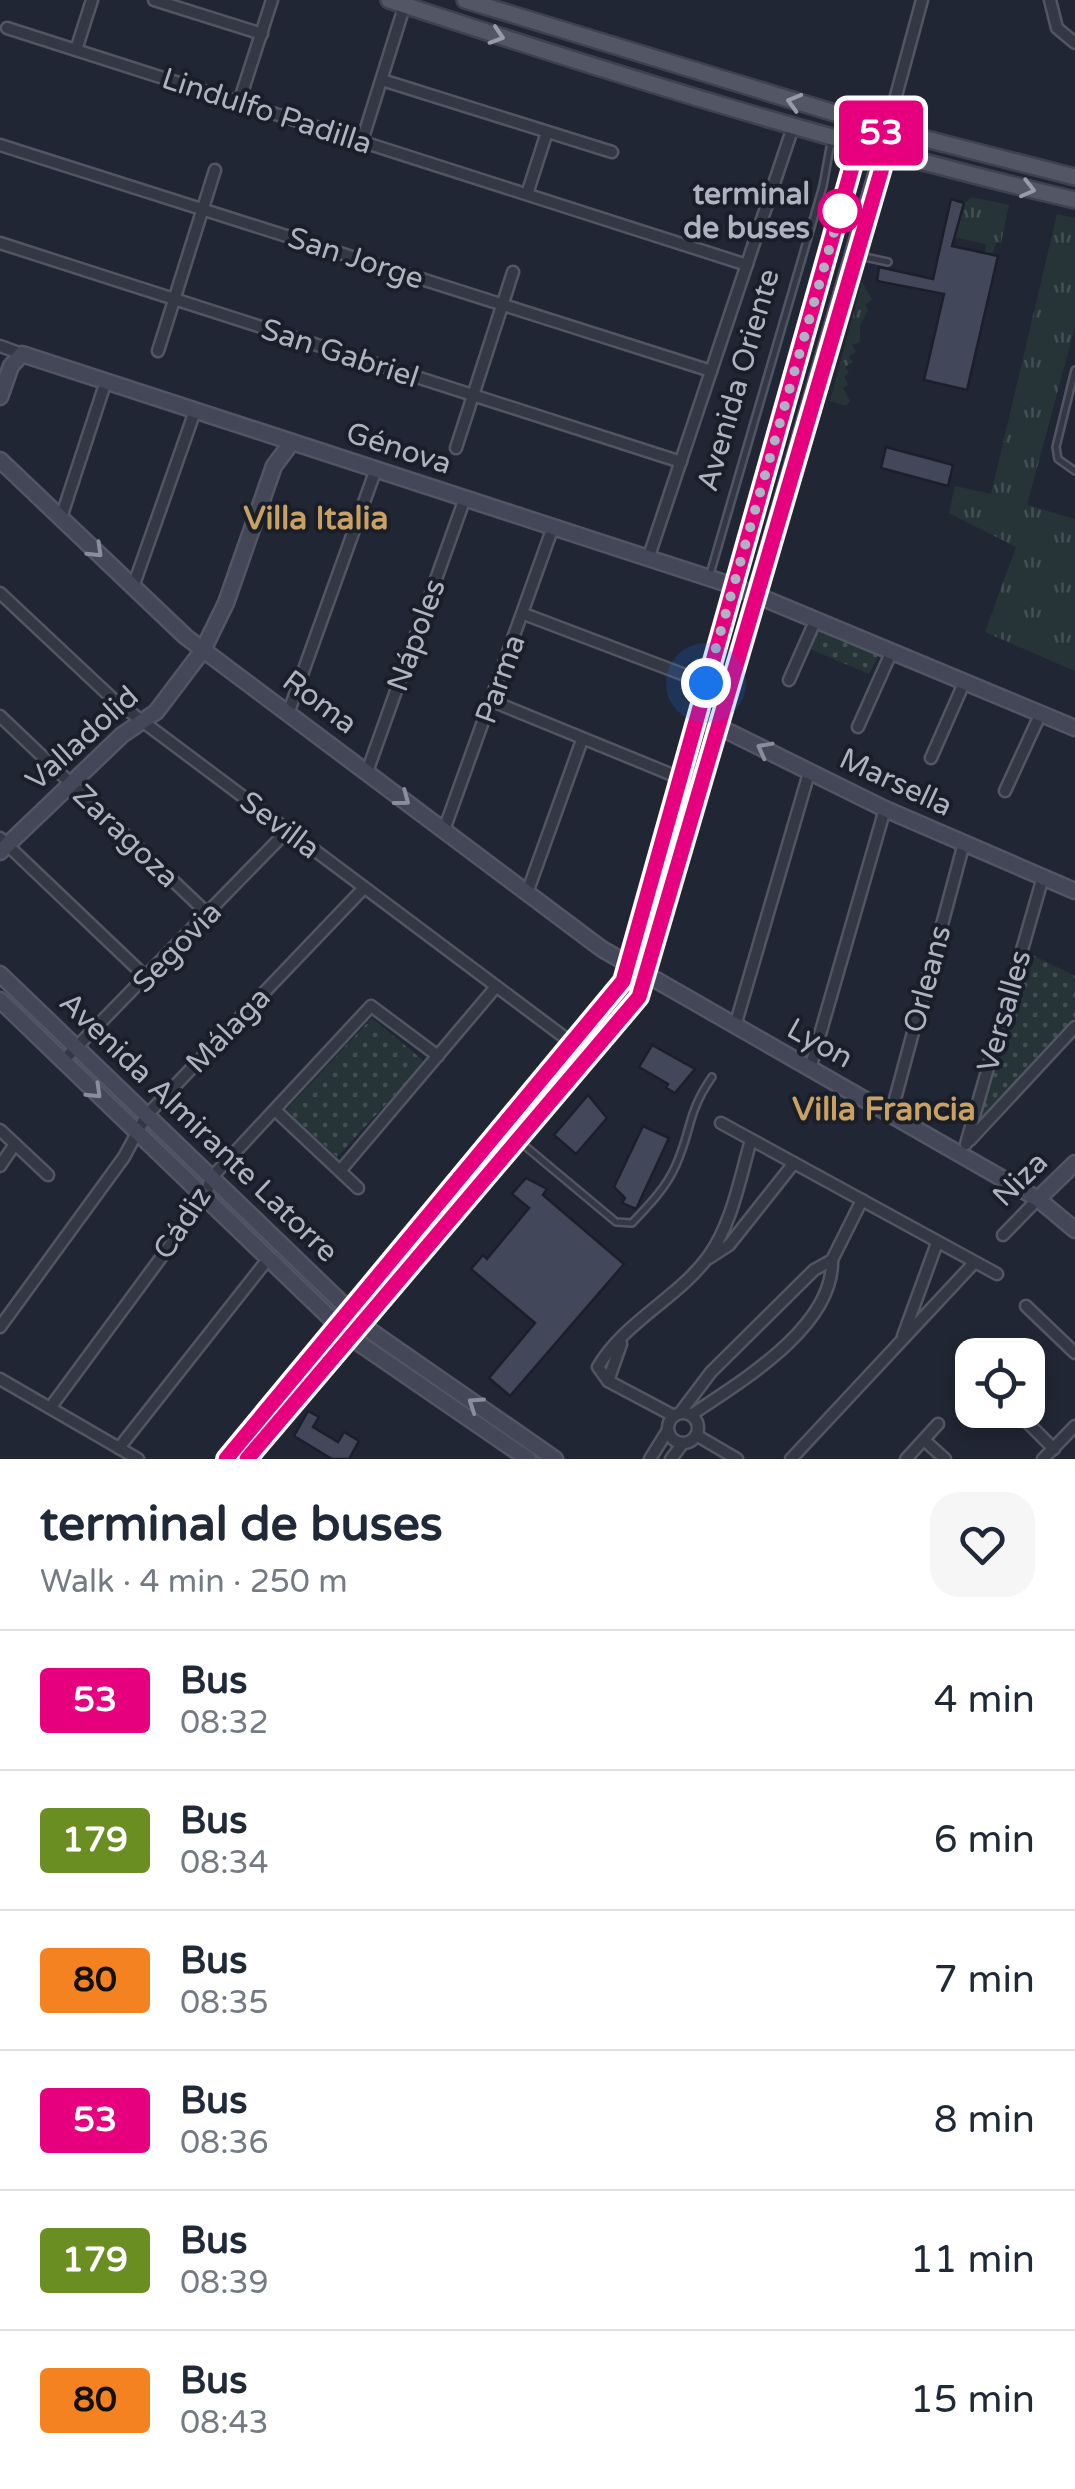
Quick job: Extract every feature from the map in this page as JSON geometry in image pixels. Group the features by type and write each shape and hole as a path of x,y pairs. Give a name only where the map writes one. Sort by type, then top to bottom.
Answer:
{"main road":[{"path":"465,0 887,130 1075,178"},
{"path":"400,2 832,139 1075,200"},
{"path":"858,146 887,130"},
{"path":"247,1459 516,1138 632,1007 648,976 885,154 887,130"},
{"name":"Avenida Oriente","path":"226,1459 618,990 858,146"},
{"path":"829,251 856,256"},
{"path":"0,397 11,366 22,354"},
{"name":"Génova","path":"22,354 104,384 758,594 1075,728"},
{"path":"788,396 791,407 810,414"},
{"name":"Valladolid","path":"3,845 122,735 143,722 203,650 226,603 274,466 292,442"},
{"name":"Roma","path":"0,460 203,650 626,965"},
{"name":"Marsella","path":"697,716 885,809 1075,891"},
{"name":"Lyon","path":"626,965 891,1114 964,1149 1038,1199 1075,1230"},
{"name":"Avenida Almirante Latorre","path":"0,974 348,1310 556,1459"},
{"name":"Avenida Almirante Latorre","path":"0,1000 336,1325 528,1459"},
{"name":"Niza","path":"1038,1199 1075,1162"}],"street":[{"path":"76,50 92,0"},
{"path":"154,0 262,34"},
{"path":"238,102 272,0"},
{"path":"887,130 922,0"},
{"path":"1050,0 1057,28 1075,44"},
{"path":"362,142 382,80 400,2"},
{"name":"Lindulfo Padilla","path":"7,28 747,265"},
{"path":"382,80 612,152"},
{"path":"648,558 793,127"},
{"path":"527,194 547,132"},
{"name":"San Jorge","path":"0,145 711,372"},
{"path":"158,351 215,170"},
{"name":"San Gabriel","path":"0,243 681,462"},
{"path":"456,448 513,272"},
{"name":"Génova","path":"0,346 22,354"},
{"path":"61,518 104,384"},
{"path":"133,586 195,412"},
{"path":"289,712 376,470"},
{"name":"Nápoles","path":"366,772 465,498"},
{"name":"Parma","path":"444,830 554,528"},
{"name":"Sevilla","path":"0,593 143,722 572,1043"},
{"path":"524,614 706,683"},
{"path":"789,680 816,619"},
{"path":"858,726 891,653"},
{"path":"930,758 964,683"},
{"path":"492,701 680,778"},
{"path":"1005,792 1040,715"},
{"name":"Zaragoza","path":"0,716 209,915"},
{"path":"527,892 582,740"},
{"path":"735,1026 809,773"},
{"path":"810,1068 885,809"},
{"name":"Segovia","path":"64,1061 148,979 288,830"},
{"name":"Orleans","path":"891,1114 964,844"},
{"path":"3,845 148,979"},
{"name":"Versalles","path":"964,1149 1043,877"},
{"name":"Málaga","path":"0,1326 124,1157 146,1116 363,889"},
{"path":"340,1171 495,988"},
{"name":"Cádiz","path":"50,1408 205,1198 211,1178 371,1006 438,1056"},
{"path":"964,1149 1075,1027"},
{"path":"276,1111 358,1188"},
{"path":"721,1123 997,1274"},
{"path":"0,1130 48,1175"},
{"path":"706,1260 722,1232 751,1140"},
{"path":"0,1166 15,1144"},
{"path":"696,1435 696,1421 608,1381 622,1341 706,1260 729,1245 794,1163"},
{"name":"Niza","path":"1003,1235 1038,1199"},
{"path":"682,1415 771,1361 797,1333 833,1276 832,1260 862,1200"},
{"path":"902,1340 937,1243"},
{"path":"119,1448 268,1259"},
{"path":"650,1459 711,1372 814,1270 832,1260"},
{"path":"776,1459 794,1456 974,1264"},
{"path":"1026,1306 1075,1352"},
{"path":"0,1380 138,1459"},
{"path":"906,1459 938,1424"},
{"path":"1043,1459 1075,1426"},
{"path":"1033,1428 1054,1449"},
{"path":"668,1430 675,1441 684,1443"},
{"path":"671,1459 696,1435"},
{"path":"696,1435 737,1459"},
{"path":"924,1440 945,1459"}],"lane":[{"name":"Avenida Oriente","path":"709,578 823,186 832,139"},
{"path":"856,256 888,262"},
{"path":"1075,370 1056,447 1058,459 1075,471"},
{"path":"516,1138 616,1222 632,1222 662,1190 676,1164 691,1107 712,1077"}],"green space":[{"path":"972,197 1009,205 1001,243 996,242 992,255 985,253 986,244 954,237 964,203"},
{"path":"1057,214 1075,218 1075,327 1027,505 1075,519 1075,671 985,632 1016,547 949,513 955,486 991,494"},
{"path":"862,282 872,300 865,304 868,310 860,325 860,342 852,345 856,352 849,356 852,362 845,367 848,385 843,388 850,401 846,406 830,401"},
{"path":"819,625 882,649 869,674 808,648"},
{"path":"1026,952 1075,976 1075,1018 978,1123"},
{"path":"372,1018 425,1062 337,1157 286,1110"}],"building":[{"path":"951,199 964,203 952,246 998,256 967,390 924,380 944,294 877,281 879,267 933,279"},
{"path":"886,447 953,465 948,486 881,468"},
{"path":"652,1045 695,1069 675,1093 666,1088 668,1084 639,1067"},
{"path":"588,1095 607,1118 576,1154 554,1135"},
{"path":"643,1126 669,1138 636,1209 622,1203 625,1198 614,1187"},
{"path":"526,1178 547,1189 543,1195 624,1264 510,1396 489,1378 535,1323 471,1269 483,1255 487,1259 529,1208 512,1194"},
{"path":"308,1411 319,1417 313,1427 338,1442 344,1432 359,1441 349,1459 332,1459 294,1436"}],"bus line":[{"name":"53","path":"226,1459 623,981 858,146 887,130 882,168 639,997 593,1046 247,1459"}],"place":[{"name":"terminal de buses","path":"840,211"}],"district":[{"name":"Villa Italia","path":"316,518"},
{"name":"Villa Francia","path":"884,1109"}],"route":[{"path":"706,683 840,211"}]}
